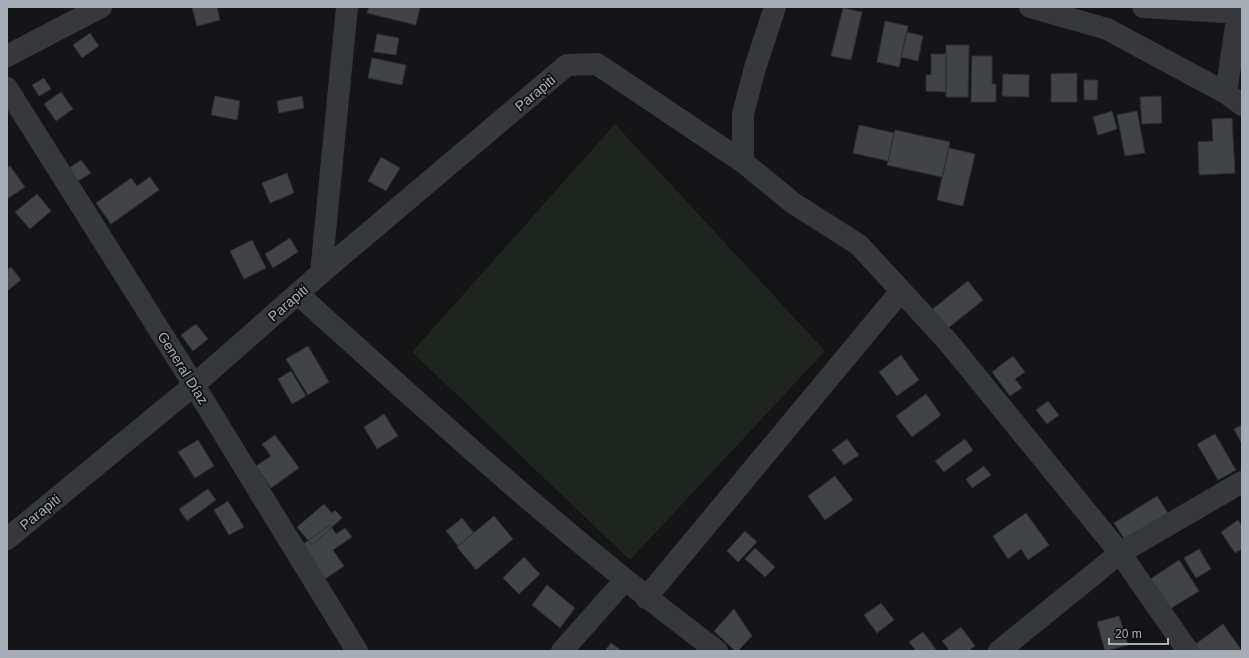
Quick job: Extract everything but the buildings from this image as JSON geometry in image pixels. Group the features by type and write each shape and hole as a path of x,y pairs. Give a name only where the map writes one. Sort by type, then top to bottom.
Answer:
{"street":[{"path":"7,56 101,7"},
{"path":"321,273 347,7"},
{"path":"775,7 742,114 743,162 793,203 859,245 949,343 1120,553 1188,651"},
{"path":"1030,7 1106,29 1234,99 1240,13 1143,7"},
{"name":"Parapiti","path":"7,539 194,385 321,273 567,65 597,64 743,162"},
{"name":"General Díaz","path":"7,88 194,385 357,651"},
{"path":"646,598 901,291"},
{"path":"298,294 420,404 646,598 717,651"},
{"path":"999,651 1120,553 1242,482"},
{"path":"562,651 625,580"}],"shaded area":[{"path":"615,124 825,351 630,560 412,352"}]}
